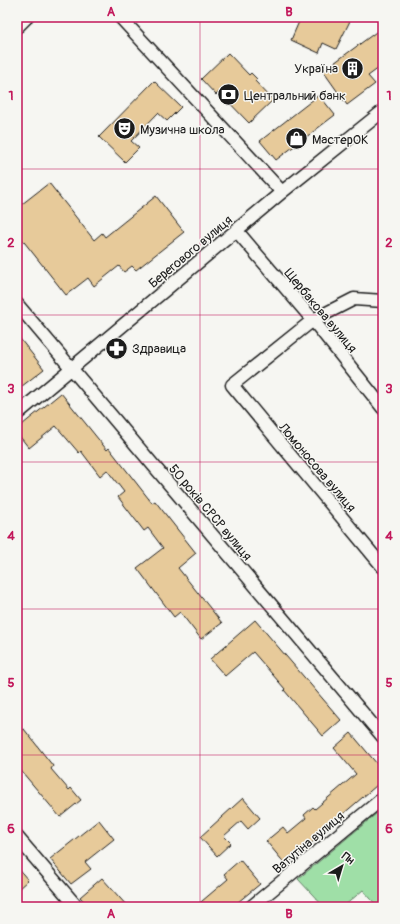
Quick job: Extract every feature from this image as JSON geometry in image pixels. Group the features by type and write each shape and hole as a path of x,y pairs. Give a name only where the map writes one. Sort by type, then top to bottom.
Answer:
{"main road":[{"path":"17,25 25,17"}],"street":[{"path":"120,17 282,192"},
{"name":"Берегового вулиця","path":"17,414 236,230 383,111"},
{"name":"Щербакова вулиця","path":"236,230 313,320 383,408"},
{"path":"313,320 354,299 383,301"},
{"name":"50 років СРСР вулиця","path":"17,304 383,737"},
{"name":"Ломоносова вулиця","path":"313,320 232,385 383,567"},
{"name":"Ватутіна вулиця","path":"251,907 383,798"},
{"path":"17,836 77,907"}],"green space":[{"path":"383,808 383,907 378,907 363,890 343,907 324,907 298,879"}],"building":[{"path":"301,17 352,17 336,49 323,43 319,53 291,40"},
{"name":"Україна","path":"383,27 383,65 368,76 375,84 347,105 323,71"},
{"path":"228,53 249,75 251,73 257,79 255,81 273,100 249,123 219,92 216,95 201,79"},
{"name":"Музична школа","path":"154,81 181,107 167,121 158,113 131,141 139,148 125,162 99,137"},
{"path":"319,95 335,115 276,160 260,141"},
{"path":"49,183 94,240 102,233 105,237 156,196 184,232 136,270 132,266 124,272 119,266 94,286 88,278 66,295 17,233 17,208"},
{"path":"17,335 44,369 17,390"},
{"path":"61,393 107,450 109,448 152,503 155,501 196,553 178,568 222,623 201,639 180,612 174,617 137,568 163,548 148,528 144,531 118,497 124,492 107,470 100,476 81,451 79,453 56,426 29,448 17,433 17,429"},
{"path":"255,620 341,720 323,736 253,652 225,676 210,659"},
{"path":"24,729 53,766 51,769 69,790 71,788 81,800 60,817 17,766 17,734"},
{"path":"351,733 383,771 383,780 286,865 266,841 283,827 288,833 306,818 304,815 313,807 315,809 356,774 334,748"},
{"path":"243,798 260,818 248,829 241,821 224,836 231,843 217,856 200,837"},
{"path":"99,820 114,839 85,862 91,869 71,884 50,859"},
{"path":"240,860 260,884 232,907 195,907 228,879 224,874"},
{"path":"17,867 28,880 17,890"},
{"path":"102,878 128,907 89,907 80,897"}],"place":[{"name":"Україна","path":"353,68"},
{"name":"Центральний банк","path":"228,95"},
{"name":"Музична школа","path":"125,129"},
{"name":"МастерОК","path":"296,139"},
{"name":"Здравица","path":"117,348"}]}
